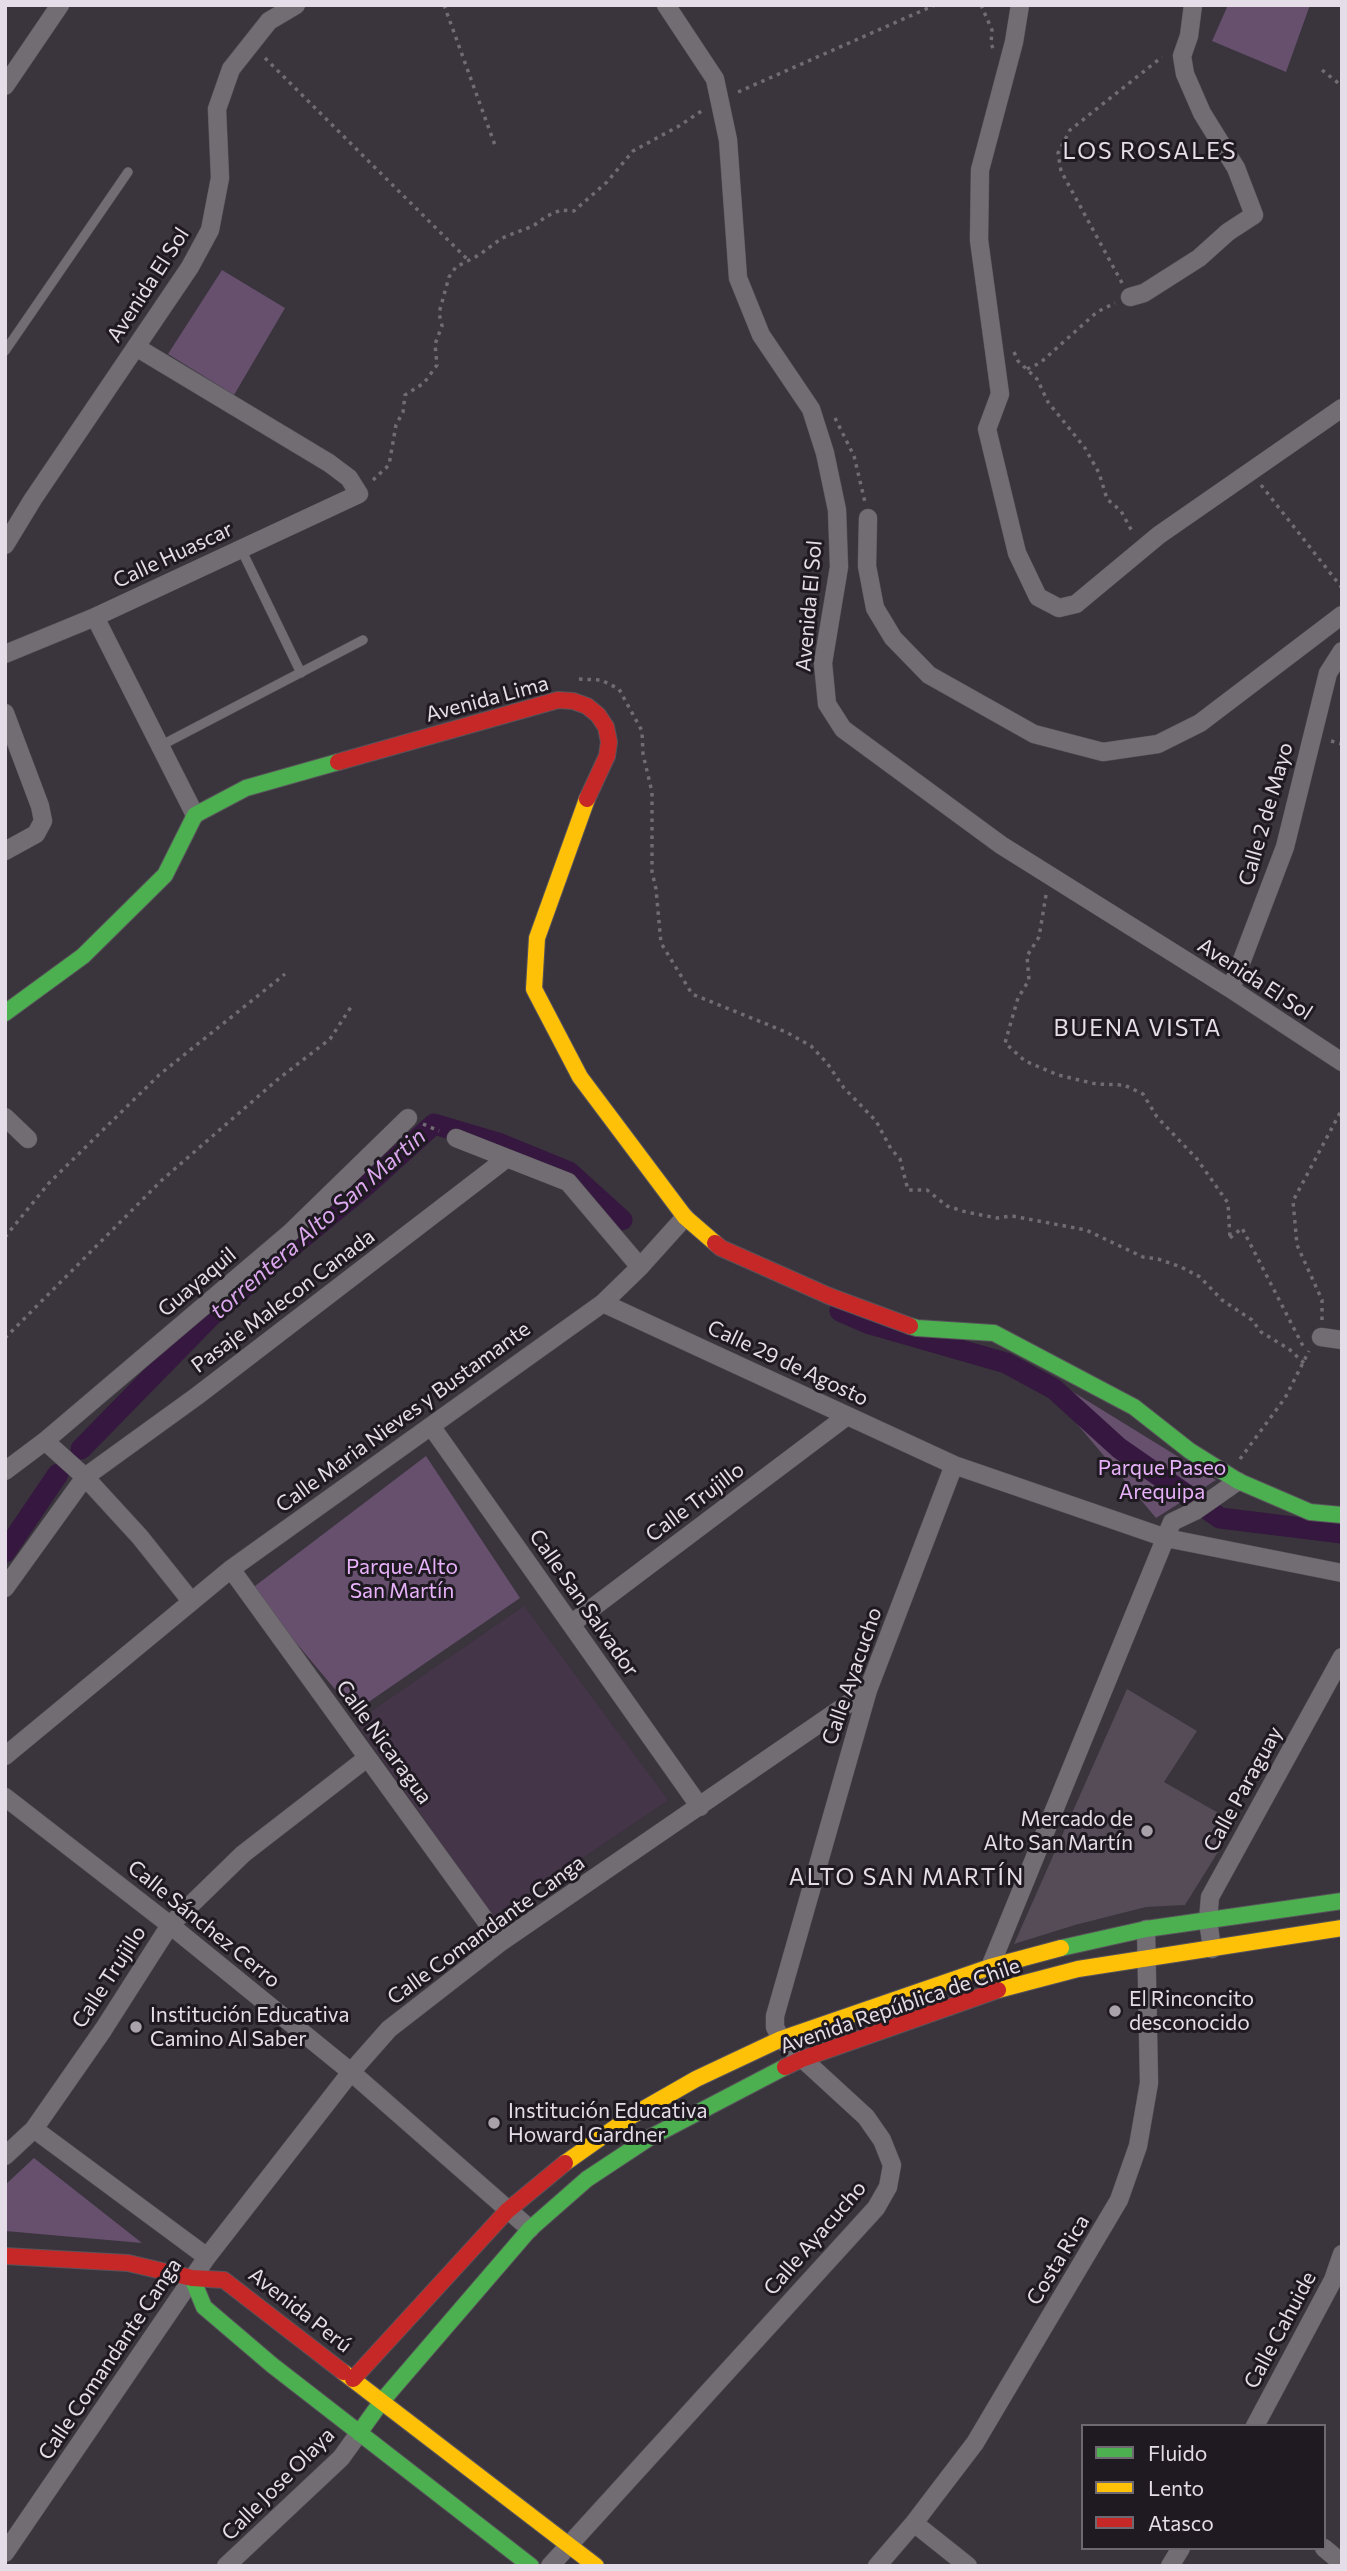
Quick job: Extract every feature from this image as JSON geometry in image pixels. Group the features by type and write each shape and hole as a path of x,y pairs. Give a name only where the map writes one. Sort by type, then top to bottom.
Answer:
{"street":[{"path":"5,86 60,5"},
{"name":"Avenida El Sol","path":"5,545 33,499 190,267 210,230 220,178 217,109 231,69 269,21 296,5"},
{"name":"Avenida El Sol","path":"666,5 715,79 728,140 738,278 761,335 811,409 825,453 837,510 839,567 822,663 828,704 843,729 1002,845 1342,1062"},
{"path":"1020,5 1014,42 980,170 979,240 1000,394 987,429 1017,553 1038,597 1059,608 1076,604 1149,544 1342,408"},
{"path":"1130,297 1144,293 1199,258 1228,232 1254,215 1236,168 1202,113 1185,74 1182,56 1189,36 1193,5"},
{"path":"136,347 329,463 349,478 359,494"},
{"name":"Calle Huascar","path":"5,654 95,617 359,494"},
{"path":"869,518 867,566 876,608 893,638 929,675 1034,734 1103,751 1158,744 1200,723 1342,615"},
{"path":"5,1013 83,956 166,875 195,815 95,617"},
{"name":"Calle 2 de Mayo","path":"1231,989 1284,847 1328,673 1342,651"},
{"name":"Avenida Lima","path":"195,815 246,788 558,700 587,706 598,715 606,727 609,742 607,756 592,788 537,938 534,989 580,1077 685,1217"},
{"path":"5,713 43,813 41,828 30,839 5,851"},
{"path":"5,1117 28,1139"},
{"name":"Guayaquil","path":"5,1471 45,1441 291,1232 408,1118"},
{"path":"457,1138 568,1182 640,1267"},
{"name":"Pasaje Malecon Canada","path":"5,1588 85,1477 207,1388 508,1158"},
{"path":"685,1217 721,1248 829,1296 917,1328 994,1333 1135,1407 1190,1451 1232,1477 1310,1512 1342,1515"},
{"name":"Calle Maria Nieves y Bustamante","path":"5,1756 231,1569 603,1303 685,1217"},
{"name":"Calle 29 de Agosto","path":"603,1303 954,1465 1166,1538 1342,1573"},
{"path":"1321,1337 1342,1340"},
{"name":"Calle Trujillo","path":"571,1624 847,1416"},
{"name":"Calle San Salvador","path":"431,1426 700,1807"},
{"path":"45,1441 85,1477 140,1537 191,1601"},
{"name":"Calle Ayacucho","path":"550,2566 876,2208 888,2187 892,2165 882,2140 866,2117 781,2039 775,2027 775,2016 868,1690 954,1465"},
{"path":"994,1991 990,1967 1172,1522 1195,1511 1232,1477"},
{"name":"Calle Nicaragua","path":"231,1569 501,1942"},
{"name":"Calle Paraguay","path":"1212,1949 1208,1920 1210,1897 1342,1657"},
{"name":"Calle Comandante Canga","path":"5,2553 207,2257 351,2072 389,2029 501,1942 868,1690"},
{"name":"Calle Trujillo","path":"5,2156 34,2129 103,2030 170,1925 243,1854 367,1758"},
{"name":"Calle Sánchez Cerro","path":"5,1797 170,1925 351,2072 530,2230"},
{"name":"Avenida República de Chile","path":"352,2379 507,2211 575,2155 633,2115 696,2079 781,2039 990,1967 1146,1929 1342,1901"},
{"name":"Avenida República de Chile","path":"359,2433 382,2401 530,2230 587,2179 649,2138 802,2059 994,1991 1078,1969 1342,1928"},
{"name":"Costa Rica","path":"877,2566 975,2444 1119,2200 1138,2146 1149,2083 1146,1929"},
{"path":"34,2129 207,2257"},
{"name":"Calle Cahuide","path":"1256,2424 1337,2284 1342,2254"},
{"path":"5,2256 128,2263 192,2278"},
{"name":"Avenida Perú","path":"531,2566 359,2433 283,2350 224,2280 192,2278 204,2307 283,2350 352,2379 596,2566"},
{"name":"Calle Jose Olaya","path":"226,2566 341,2458 359,2433"},
{"path":"914,2523 968,2566"},
{"path":"1170,2566 1180,2550"},
{"path":"1326,2550 1342,2563"}],"lane":[{"path":"5,351 128,172"},
{"path":"241,549 301,673"},
{"path":"160,746 363,640"}],"path":[{"path":"444,5 496,148"},
{"path":"359,494 389,465 396,425 404,412 405,395 424,383 437,365 435,344 442,326 439,313 449,277 456,267 502,237 533,226 561,210 575,211 607,182 633,151 720,100 935,5"},
{"path":"981,5 992,30 991,44 1007,66"},
{"path":"1027,369 1041,363 1097,312 1130,297 1061,171 1058,153 1070,130 1189,36"},
{"path":"251,44 468,260"},
{"path":"1322,70 1342,86"},
{"path":"1013,349 1018,361 1037,379 1048,402 1085,448 1099,473 1107,499 1121,511 1134,534 1149,544"},
{"path":"1250,472 1342,588"},
{"path":"576,679 601,680 619,689 642,731 643,754 652,792 652,872 661,943 692,994 786,1032 811,1046 844,1088 876,1121 891,1149 900,1159 908,1190 927,1190 947,1206 966,1212 997,1217 1012,1216 1086,1230 1143,1256 1181,1267 1200,1277 1222,1300 1252,1320 1261,1332 1289,1349 1304,1363"},
{"path":"1051,876 1042,907 1039,937 1027,956 1029,980 1018,998 1005,1043 1025,1061 1058,1075 1096,1084 1124,1085 1143,1094 1157,1117 1196,1159 1228,1203 1230,1238 1242,1228 1282,1302 1290,1323 1308,1351"},
{"path":"5,1237 49,1183 159,1075 285,974"},
{"path":"5,1338 162,1180 278,1080 330,1040 351,1007"},
{"path":"1232,1477 1244,1455 1275,1412 1304,1363 1308,1351 1321,1337 1322,1300 1297,1245 1293,1201 1342,1109"},
{"path":"408,1118 457,1138"}],"shaded area":[{"path":"524,1606 668,1800 494,1918 356,1722"}],"green space":[{"path":"1228,5 1310,5 1286,72 1212,41"},
{"path":"222,270 285,308 234,395 168,354"},
{"name":"Parque Paseo Arequipa","path":"1026,1363 1216,1480 1156,1518"},
{"name":"Parque Alto San Martín","path":"426,1456 520,1598 354,1712 251,1589"},
{"path":"34,2158 142,2243 5,2231 5,2185"}],"building":[{"name":"Mercado de Alto San Martín","path":"1127,1689 1197,1731 1164,1782 1236,1823 1185,1905 1146,1907 1014,1944"}],"waterway":[{"name":"torrentera Alto San Martin","path":"81,1449 211,1316 362,1189 434,1124 498,1143 569,1172 622,1220"},
{"name":"torrentera Alto San Martin","path":"840,1311 870,1324 1006,1363 1054,1389 1119,1448 1220,1518 1342,1533"},
{"name":"torrentera Alto San Martin","path":"5,1552 58,1474"}],"traffic: fast":[{"path":"5,1013 83,956 165,875 195,815 246,788 338,762"},
{"path":"910,1326 994,1333 1134,1407 1190,1451 1238,1481 1310,1512 1342,1515"},
{"path":"1061,1948 1146,1929 1342,1901"},
{"path":"359,2433 382,2401 530,2229 587,2179 649,2138 785,2067"},
{"path":"192,2278 204,2307 272,2365 531,2566"}],"traffic: slow":[{"path":"587,799 537,938 534,989 580,1077 685,1217 715,1243"},
{"path":"998,1990 1078,1969 1342,1928"},
{"path":"565,2163 633,2115 696,2079 781,2039 990,1967 1061,1948"},
{"path":"343,2372 596,2566"}],"traffic: jam":[{"path":"338,762 558,700 573,701 587,706 598,715 606,727 609,742 607,756 587,799"},
{"path":"715,1243 829,1296 910,1326"},
{"path":"785,2067 998,1990"},
{"path":"353,2379 507,2211 565,2163"},
{"path":"5,2256 128,2263 192,2278 224,2280 343,2372"}],"place":[{"name":"Mercado de Alto San Martín","path":"1147,1831"},
{"name":"El Rinconcito desconocido","path":"1115,2011"},
{"name":"Institución Educativa Camino Al Saber","path":"136,2027"},
{"name":"Institución Educativa Howard Gardner","path":"494,2123"}],"district":[{"name":"LOS ROSALES","path":"1150,151"},
{"name":"BUENA VISTA","path":"1138,1028"},
{"name":"ALTO SAN MARTÍN","path":"907,1877"}]}
